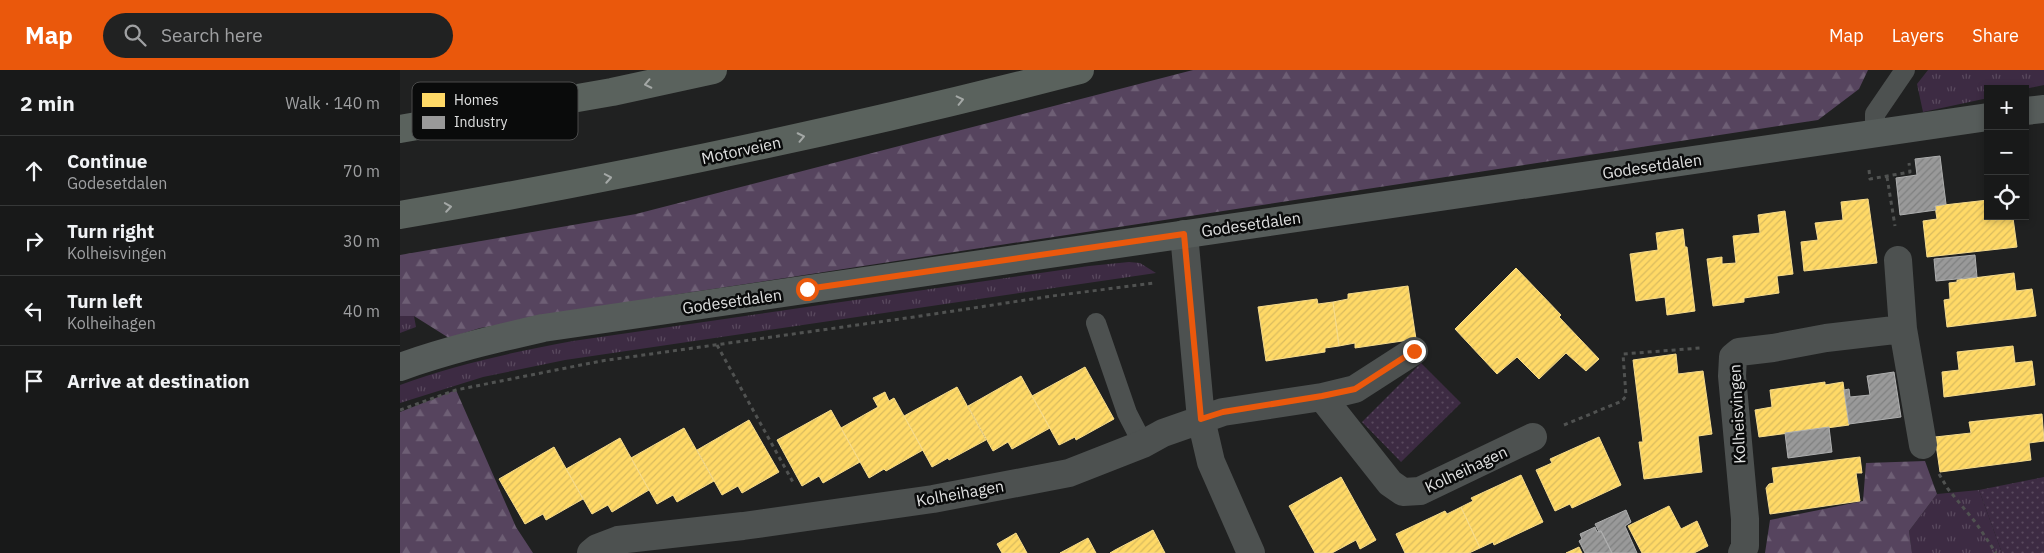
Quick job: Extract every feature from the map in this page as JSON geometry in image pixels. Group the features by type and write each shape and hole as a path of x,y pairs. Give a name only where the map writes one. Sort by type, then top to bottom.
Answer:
{"highway":[{"path":"578,98 713,70"},
{"name":"Motorveien","path":"400,215 643,171 834,130 1080,70"}],"main road":[{"path":"2029,111 2044,109"},
{"name":"Godesetdalen","path":"400,367 486,341 543,328 1984,118"}],"street":[{"path":"1184,234 1201,419 1211,462 1251,553"},
{"path":"1898,260 1903,329 1923,445"},
{"name":"Kolheisvingen","path":"1742,553 1745,546 1745,519 1733,386 1733,357 1739,352 1826,338 1903,329"},
{"name":"Kolheihagen","path":"591,553 597,548 618,540 743,526 933,498 1068,473 1143,444 1163,433 1223,412 1355,389 1414,351"},
{"name":"Kolheihagen","path":"1322,396 1390,483 1404,492 1420,491 1533,437"}],"lane":[{"path":"1875,134 1875,114 1905,70"},
{"path":"1096,323 1127,413 1143,444"}],"path":[{"path":"1868,162 1870,179 1887,177 1910,172 1908,155"},
{"path":"1887,177 1898,260"},
{"path":"400,410 456,390 601,360 1052,296 1160,283"},
{"path":"716,345 811,515"},
{"path":"1533,437 1622,401 1626,396 1623,354 1681,348 1717,348 1733,357"},
{"path":"1923,445 1948,489 1976,523 1996,553"}],"green space":[{"path":"1193,70 1868,70 1859,89 1818,120 680,294 480,328 449,338 414,316 400,316 400,255 636,214"},
{"path":"1928,70 2044,70 2044,85 2029,88 2029,85 1984,85 1984,99 1923,112 1917,84"},
{"path":"1129,262 1140,263 1156,273 565,360 483,377 400,403 400,385 464,365 551,345 1089,266"},
{"path":"400,316 414,316 416,327 400,333"},
{"path":"1421,363 1461,403 1401,462 1362,422"},
{"path":"456,390 516,527 533,553 400,553 400,412"},
{"path":"1925,461 1937,494 1909,531 1912,553 1765,553 1770,520 1863,501 1866,463"},
{"path":"2044,477 2044,553 2002,553 1979,490"},
{"path":"1979,490 2002,553 1912,553 1909,531 1937,494"}],"building: Homes":[{"path":"1868,199 1877,263 1804,271 1801,242 1818,240 1815,223 1843,220 1841,202"},
{"path":"1984,200 1984,220 2013,220 2017,247 1927,257 1923,221 1937,219 1935,206"},
{"path":"1785,211 1793,274 1777,276 1779,293 1744,298 1744,302 1713,306 1707,259 1722,257 1722,264 1736,263 1733,236 1760,233 1758,215"},
{"path":"1683,229 1695,311 1667,315 1665,297 1636,301 1630,254 1658,250 1656,233"},
{"path":"1516,268 1561,315 1559,317 1599,359 1586,371 1566,353 1539,379 1517,357 1497,374 1455,329"},
{"path":"2014,273 2016,291 2032,289 2036,316 1947,327 1944,300 1950,299 1949,283 1957,282 1957,280"},
{"path":"1408,286 1416,339 1355,348 1355,343 1339,346 1333,302 1348,299 1348,294"},
{"path":"1317,299 1318,304 1333,302 1339,346 1325,348 1325,352 1266,361 1258,307"},
{"path":"2013,346 2015,363 2032,361 2035,385 1944,397 1942,372 1959,370 1957,352"},
{"path":"1676,354 1678,374 1703,371 1712,434 1698,436 1702,472 1644,479 1639,442 1643,442 1633,360"},
{"path":"1085,367 1114,419 1076,440 1075,437 1059,445 1032,396"},
{"path":"1021,376 1050,428 1012,449 1008,442 993,451 968,406"},
{"path":"1825,382 1825,385 1843,382 1849,425 1759,437 1755,410 1772,407 1770,390"},
{"path":"957,387 986,440 932,467 904,416"},
{"path":"885,392 889,401 894,398 923,450 886,471 884,469 869,478 841,428 878,407 873,398"},
{"path":"831,410 860,462 823,483 819,476 802,486 777,440"},
{"path":"2042,414 2044,441 2029,443 2031,460 1940,472 1935,437 1971,433 1969,422"},
{"path":"749,420 779,472 742,493 738,486 722,495 697,450"},
{"path":"684,428 714,481 677,502 673,495 657,504 631,458"},
{"path":"1599,437 1621,485 1572,508 1570,504 1555,511 1536,470 1552,463 1550,459"},
{"path":"620,438 649,490 612,512 608,505 592,514 566,469"},
{"path":"554,447 583,499 546,520 543,514 525,524 499,479"},
{"path":"1860,457 1862,473 1856,473 1860,501 1770,514 1766,488 1769,484 1774,483 1772,468"},
{"path":"1521,475 1543,522 1494,545 1493,542 1480,548 1461,507 1473,501 1471,498"},
{"path":"1341,477 1376,540 1360,549 1356,540 1332,553 1315,553 1289,506"},
{"path":"1669,506 1681,529 1697,521 1708,546 1694,553 1642,553 1628,526"},
{"path":"1461,507 1480,548 1469,553 1405,553 1396,534 1445,511 1447,514"},
{"path":"1153,530 1165,553 1110,553 1115,550"},
{"path":"1016,533 1027,553 1002,553 997,544"},
{"path":"1088,538 1096,553 1060,553"},
{"path":"1579,547 1582,553 1566,553"}],"building: Industry":[{"path":"1940,156 1946,204 1935,206 1936,210 1900,215 1896,178 1917,175 1915,159"},
{"path":"1975,255 1977,277 1936,281 1934,259"},
{"path":"1894,372 1901,417 1849,424 1844,390 1849,389 1850,397 1870,395 1867,376"},
{"path":"1829,427 1832,452 1788,458 1785,433"},
{"path":"1626,510 1631,522 1625,526 1637,553 1612,553 1601,531 1599,532 1595,524"},
{"path":"1595,527 1597,532 1601,531 1612,553 1585,553 1579,541 1582,539 1580,534"}],"route":[{"path":"807,289 1184,234 1201,419 1223,412 1355,389 1414,351"}]}
